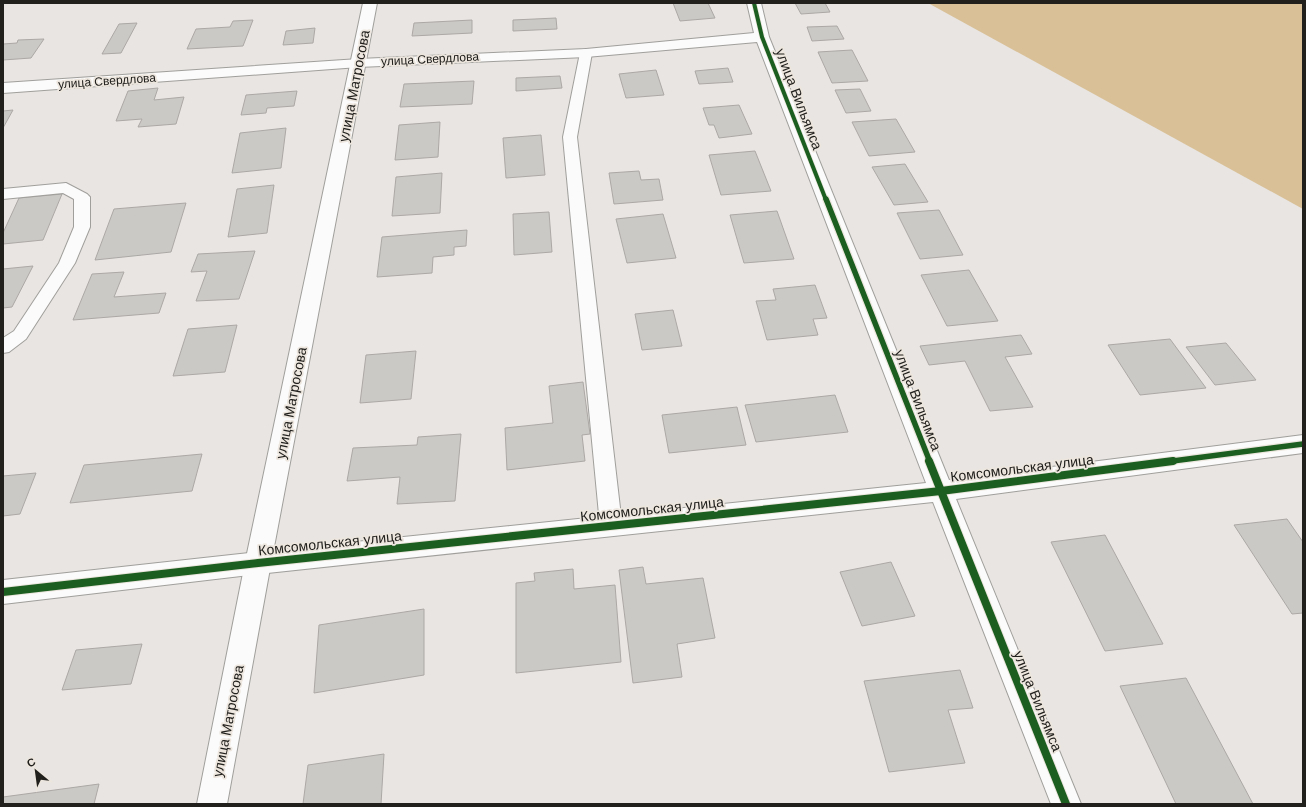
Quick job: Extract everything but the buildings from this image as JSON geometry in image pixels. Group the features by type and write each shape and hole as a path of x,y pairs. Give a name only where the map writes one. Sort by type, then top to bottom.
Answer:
{"street":[{"name":"улица Матросова","path":"212,804 258,563 370,3"},
{"name":"улица Вильямса","path":"754,3 762,37 1066,804"},
{"name":"улица Свердлова","path":"3,88 359,63 586,52 762,37"},
{"name":"Комсомольская улица","path":"3,592 258,563 941,491 1303,444"}],"lane":[{"path":"586,52 570,137 611,525"},
{"path":"3,194 66,188 82,197 82,227 67,263 24,329 20,335 3,347"}],"shaded area":[{"path":"928,3 1303,3 1303,209"}],"cycle path":[{"path":"754,3 762,37 1066,804"},
{"path":"3,592 258,563 941,491 1303,444"}]}
